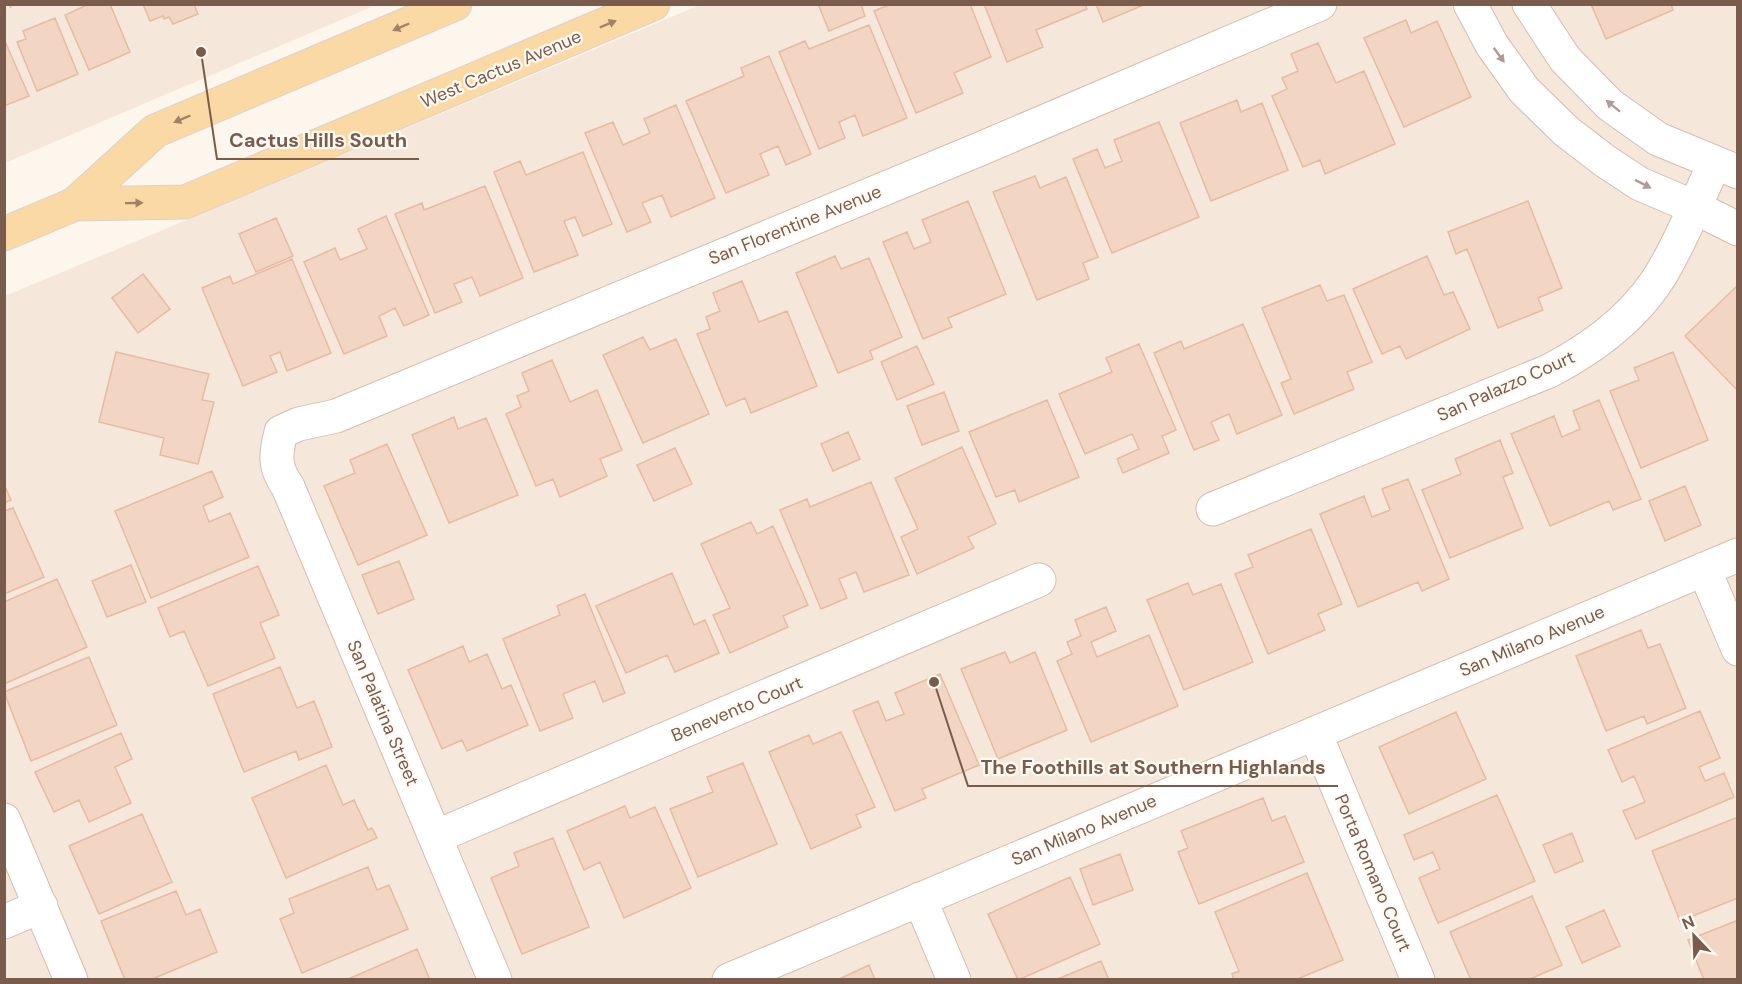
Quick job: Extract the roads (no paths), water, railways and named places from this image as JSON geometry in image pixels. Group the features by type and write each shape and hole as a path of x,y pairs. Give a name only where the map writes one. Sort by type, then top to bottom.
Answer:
{"main road":[{"name":"West Cactus Avenue","path":"4,234 75,204 155,131 455,4"},
{"name":"West Cactus Avenue","path":"75,204 185,202 653,4"}],"street":[{"name":"San Florentine Avenue","path":"277,446 281,432 299,424 336,416 1320,4"},
{"path":"1470,4 1492,45 1524,90 1566,131 1640,184 1694,207 1737,229"},
{"path":"1529,4 1565,59 1610,105 1658,139 1726,168"},
{"name":"San Palazzo Court","path":"1213,509 1549,371 1579,355 1614,329 1641,301 1667,266 1694,207 1726,168"},
{"name":"San Palatina Street","path":"277,446 278,473 288,487 495,980"},
{"name":"San Milano Avenue","path":"729,980 1737,555"},
{"path":"1704,569 1737,649"},
{"name":"Benevento Court","path":"435,837 1040,580"},
{"name":"Porta Romano Court","path":"1315,733 1418,980"},
{"path":"4,820 71,980"},
{"path":"920,899 954,980"},
{"path":"4,922 40,906"}],"place":[{"name":"Cactus Hills South","path":"201,52"},
{"name":"The Foothills at Southern Highlands","path":"934,682"}]}
